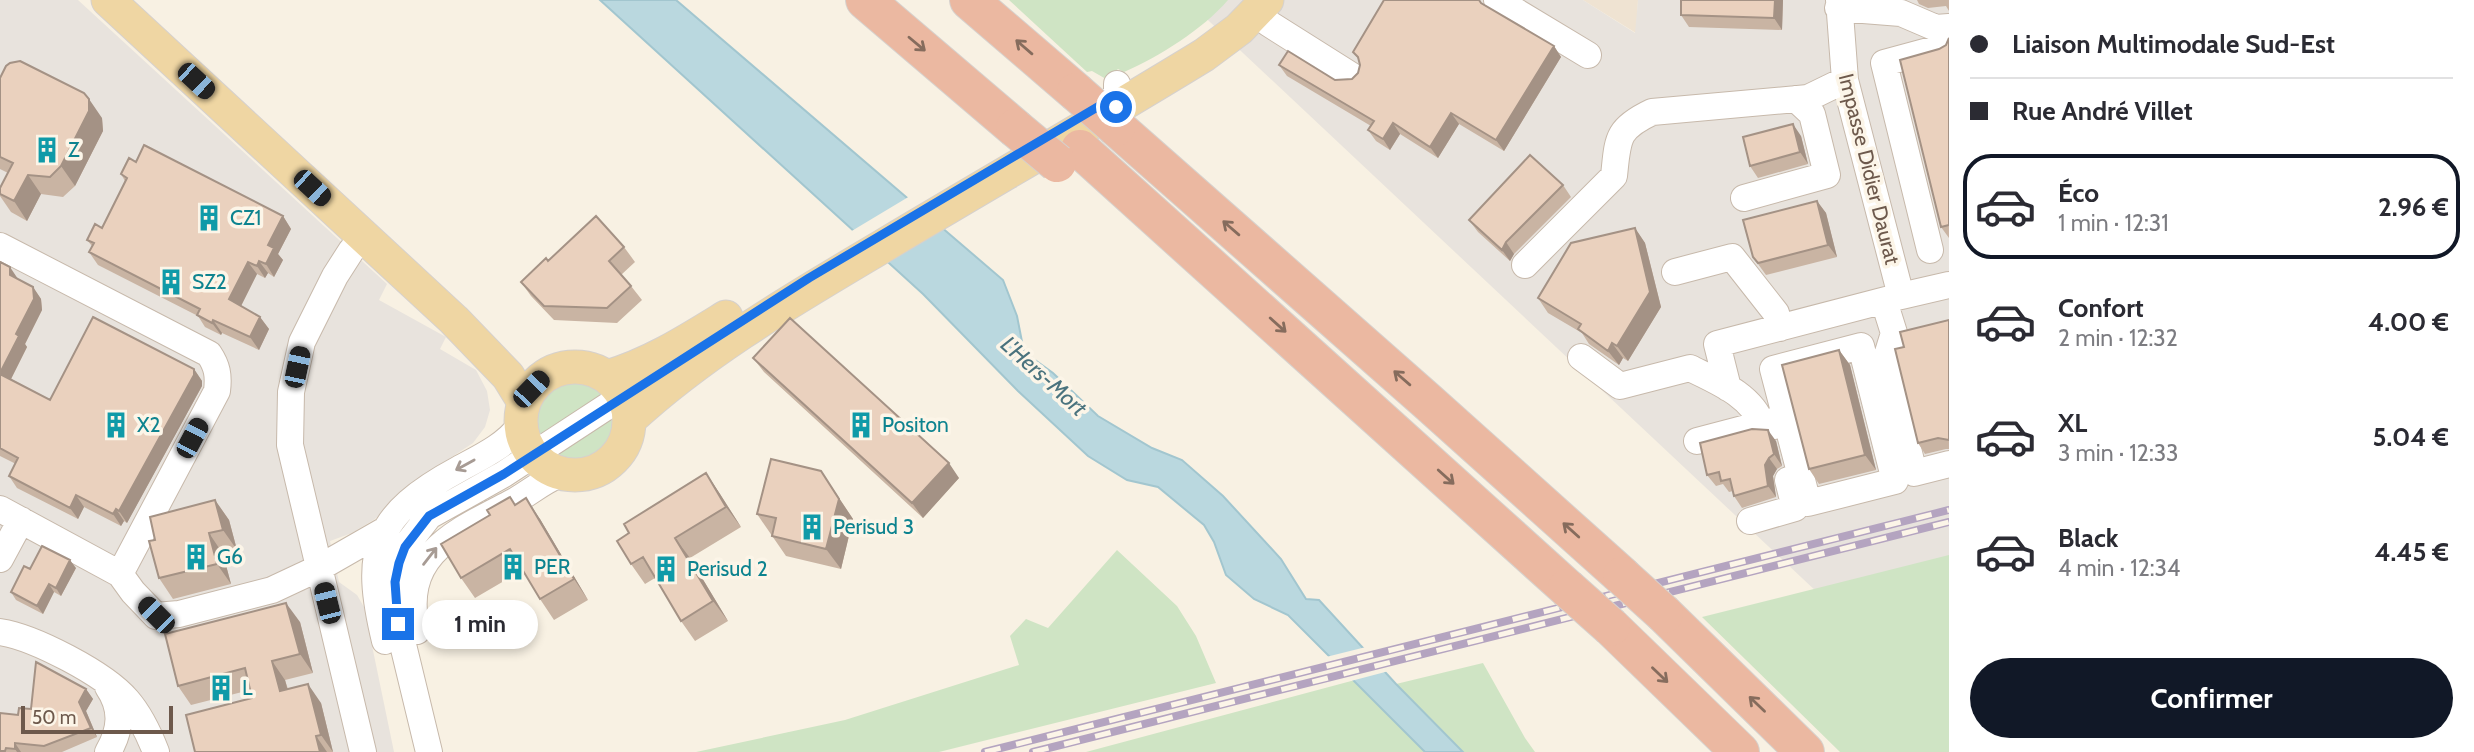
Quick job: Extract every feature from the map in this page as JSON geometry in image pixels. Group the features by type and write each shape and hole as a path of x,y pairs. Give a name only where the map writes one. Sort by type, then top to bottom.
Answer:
{"highway":[{"path":"864,0 1027,121 1247,298 1611,627 1740,752"},
{"path":"903,0 1027,121"},
{"path":"969,0 1076,92 1116,104 1428,402 1664,614 1805,752"}],"main road":[{"path":"108,0 454,320 508,376 525,428 544,467 560,474 580,476 596,472 620,451 627,436 620,398 581,367 555,371 542,378 531,389 525,428"},
{"path":"620,398 650,362 818,273 959,189 1213,49 1254,3"},
{"path":"620,398 666,387 818,273"},
{"path":"454,320 520,360 555,371"}],"street":[{"path":"1497,0 1588,55"},
{"path":"1254,3 1268,23 1352,76"},
{"path":"1838,4 1901,13 1936,29 1946,37 1884,63 1930,250"},
{"name":"Impasse Didier Daurat","path":"1838,4 1845,79 1881,220 1892,298 1894,333 1886,359 1914,473 1949,464"},
{"path":"1525,265 1615,176 1618,141 1632,121 1652,112 1808,98 1845,79"},
{"path":"1744,198 1827,175 1812,114 1796,99"},
{"path":"1861,144 1901,134"},
{"path":"1881,220 1920,210"},
{"path":"363,752 290,444 291,392 302,342 342,264 364,236"},
{"path":"0,246 209,354 216,365 219,377 217,391 120,574"},
{"path":"1675,272 1732,257 1776,313 1780,328"},
{"path":"1728,388 1717,344 1949,285"},
{"path":"1851,309 1861,346 1895,481 1808,503 1773,369 1861,346"},
{"path":"1581,357 1620,386 1690,368 1728,388 1757,410 1762,425"},
{"path":"374,584 376,559 387,529 397,512 414,496 525,428 620,398"},
{"path":"1697,441 1773,421 1795,508 1751,520"},
{"path":"412,752 395,582 399,563 405,547 429,516 504,474 525,428"},
{"path":"429,752 398,624 413,600 422,568 443,542 459,530 518,500 546,480 560,474"},
{"path":"0,559 10,515 120,574 133,592 156,615 179,614 272,590 319,568 387,529"},
{"path":"319,568 349,572 374,584 398,624 446,752"},
{"path":"0,632 26,638 108,682 129,702 141,719 156,752"},
{"path":"97,676 114,696 119,711 120,726 108,752"}],"shaded area":[{"path":"0,0 78,0 387,284 379,300 446,337 440,349 476,370 487,391 490,410 485,427 473,443 417,480 375,519 352,533 330,541 339,582 357,595 364,607 394,752 0,752"},
{"path":"1094,0 1583,0 1635,33 1638,0 1949,0 1949,716 1194,7"},
{"path":"1583,0 1638,0 1636,33"}],"green space":[{"path":"1009,0 1228,0 1180,41 1124,72 1118,69 1106,79 1092,71 1087,72"},
{"path":"574,382 592,385 606,396 542,441 537,421 542,403 555,390"},
{"path":"613,410 612,434 600,452 581,460 556,455"},
{"path":"1117,550 1177,606 1196,636 1216,683 939,752 696,752 845,720 1019,665 1010,636 1026,619 1048,628"},
{"path":"1949,555 1949,752 1840,752 1702,617"},
{"path":"1483,663 1535,752 1463,752 1396,684"},
{"path":"1355,680 1425,752 1086,752"}],"water":[{"name":"L'Hers-Mort","path":"600,0 676,0 1003,280 1017,316 1024,352 1053,373 1098,416 1152,448 1182,460 1223,496 1281,559 1306,599 1319,600 1463,752 1425,752 1288,615 1254,599 1226,575 1214,542 1204,525 1158,487 1127,480 1088,456 1018,391 923,294"}],"pier":[{"path":"910,196 942,224 881,260 850,232"},
{"path":"1366,647 1389,671 1351,681 1326,657"}],"building":[{"path":"1384,0 1479,0 1554,46 1496,140 1451,113 1430,147 1393,123 1383,139 1368,130 1374,121 1279,65 1288,51 1335,80 1352,79 1358,73 1360,65 1353,52"},
{"path":"1681,0 1775,0 1774,18 1681,15"},
{"path":"1949,38 1949,225 1941,227 1900,60 1939,49 1946,45"},
{"name":"Z","path":"20,61 84,93 89,99 89,111 61,166 50,177 28,175 14,201 0,194 0,188 13,163 0,157 0,78 6,66"},
{"path":"1793,124 1800,152 1750,166 1743,137"},
{"path":"144,145 283,216 268,245 274,248 266,264 259,261 257,266 248,262 229,299 260,317 250,337 213,320 212,323 197,315 200,309 89,252 94,243 87,240 95,224 102,228 127,178 121,174 129,158 136,162"},
{"path":"1530,155 1563,185 1506,242 1502,250 1469,220"},
{"path":"1817,201 1828,245 1758,263 1753,257 1743,220"},
{"path":"596,216 624,247 609,261 631,286 607,308 544,306 521,282"},
{"path":"1635,228 1650,292 1617,346 1612,343 1608,351 1578,329 1581,324 1538,298 1571,243"},
{"path":"0,262 10,267 10,275 33,287 34,299 0,373"},
{"name":"X2","path":"93,317 194,369 194,375 119,511 116,509 113,514 76,495 70,508 9,476 18,458 0,448 0,374 50,400"},
{"name":"Positon","path":"790,318 949,463 912,503 753,358"},
{"path":"1949,320 1949,440 1938,438 1918,443 1895,349 1904,347 1900,332"},
{"path":"1839,350 1865,455 1809,469 1782,365"},
{"path":"1752,429 1768,430 1774,454 1765,465 1768,486 1734,496 1730,479 1721,481 1719,472 1707,475 1700,443"},
{"name":"Perisud 3","path":"771,459 821,471 839,499 826,549 772,536 776,518 757,514"},
{"path":"706,473 726,507 675,538 713,601 681,621 643,557 631,564 617,541 629,533 624,524"},
{"path":"510,497 515,505 526,498 574,579 540,599 510,549 461,578 441,544 490,515 487,510"},
{"path":"215,500 223,530 209,533 217,564 159,578 149,541 155,540 150,517"},
{"path":"42,546 70,560 56,588 49,584 37,606 11,592 24,566 30,569"},
{"name":"L","path":"286,603 300,654 272,661 280,691 308,684 321,735 316,736 320,752 195,752 186,715 252,698 245,668 178,686 165,634"},
{"path":"36,662 86,689 79,702 91,728 44,746 15,743 15,749 6,748 5,751 0,751 0,713 18,715 19,708 31,709"}],"railway":[{"path":"985,752 1949,510"},
{"path":"1033,752 1949,522"}],"place":[{"name":"Z","path":"47,150"},
{"name":"CZ1","path":"209,218"},
{"name":"SZ2","path":"171,282"},
{"name":"X2","path":"116,425"},
{"name":"Positon","path":"861,425"},
{"name":"Perisud 3","path":"812,527"},
{"name":"G6","path":"196,557"},
{"name":"PER","path":"513,567"},
{"name":"Perisud 2","path":"666,569"},
{"name":"L","path":"221,688"}],"route":[{"path":"398,624 395,582 399,563 405,547 429,516 504,474 809,278 1116,96 1116,107"}]}
